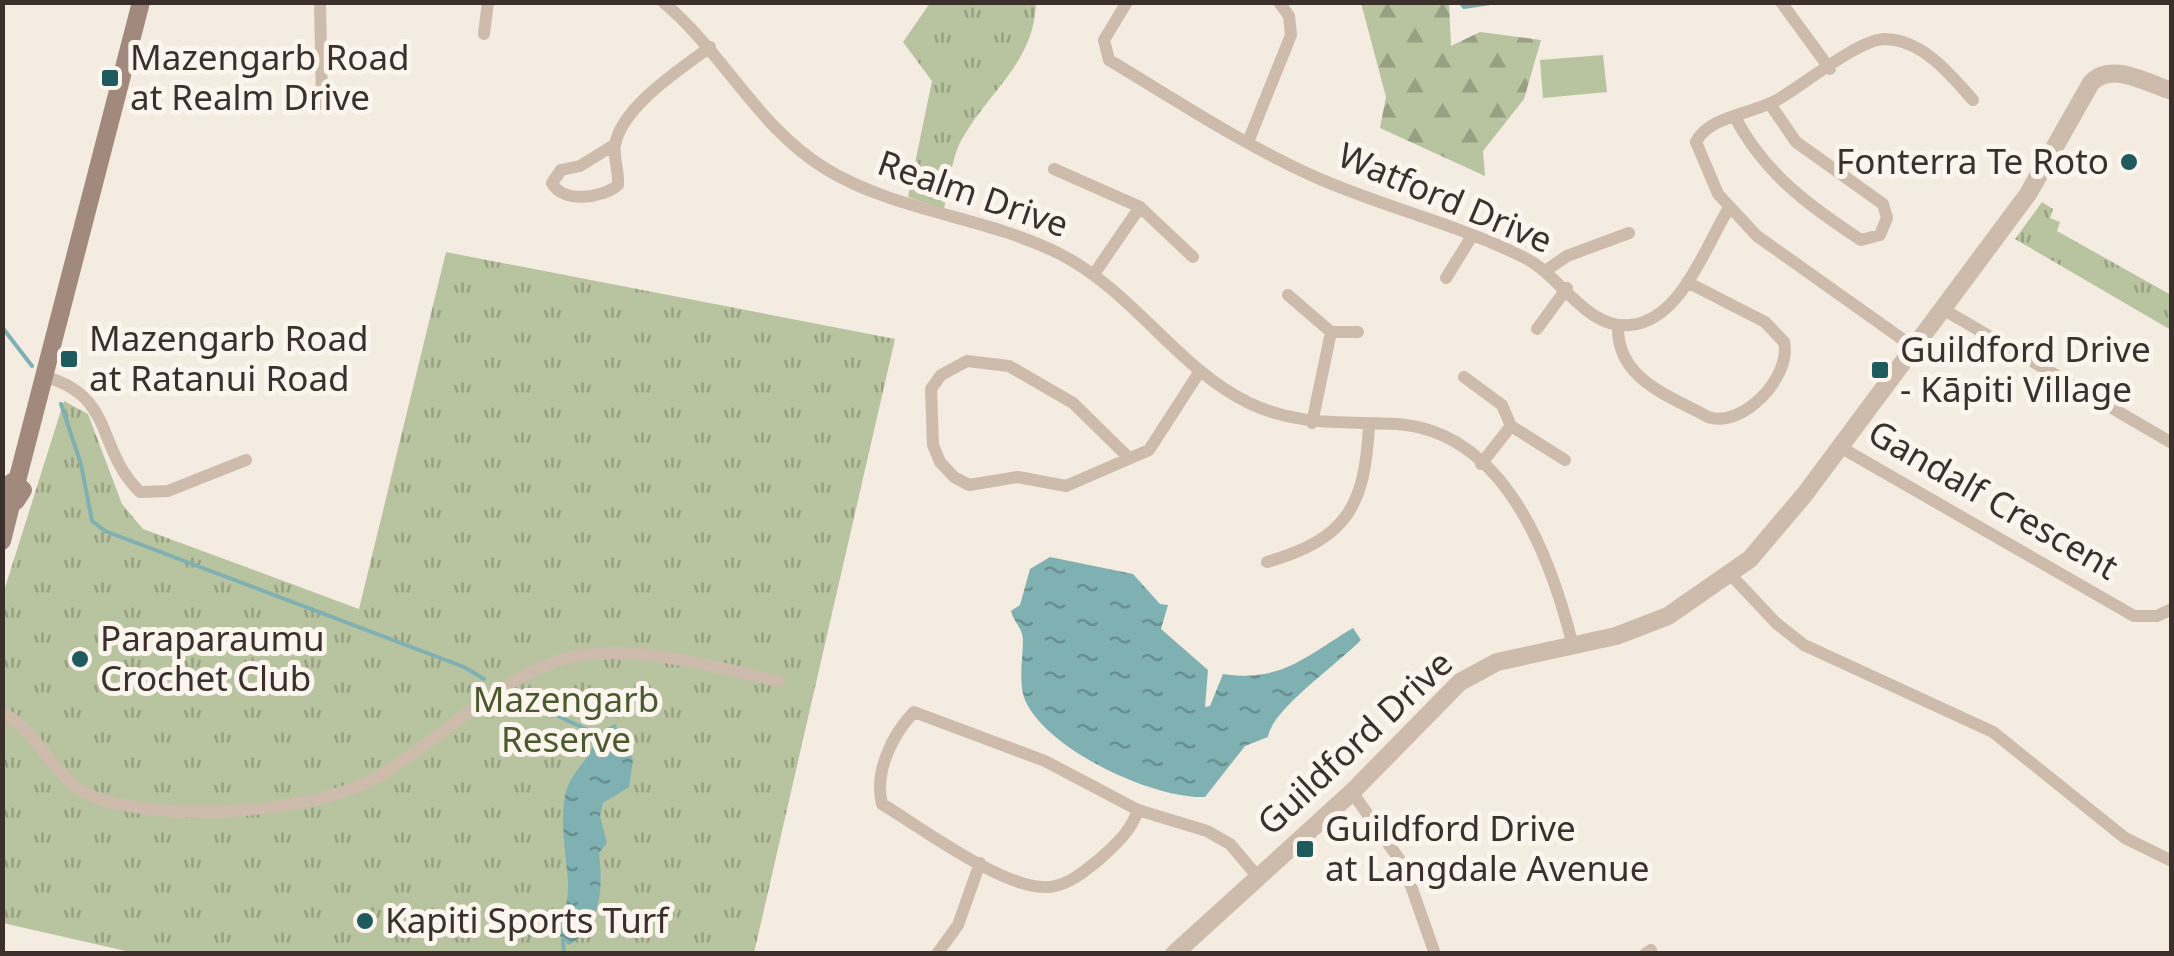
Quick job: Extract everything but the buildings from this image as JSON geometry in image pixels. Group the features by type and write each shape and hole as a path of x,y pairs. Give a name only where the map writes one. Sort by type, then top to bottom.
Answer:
{"main road":[{"path":"2,541 8,491 46,377 140,2"}],"street":[{"path":"320,2 322,104"},
{"path":"484,34 488,2"},
{"name":"Realm Drive","path":"663,2 710,47 770,124 824,168 887,199 1041,245 1094,274 1143,313 1200,371 1249,403 1312,423 1422,429 1453,442 1510,494 1542,546 1573,646"},
{"name":"Watford Drive","path":"1127,2 1104,40 1108,60 1314,176 1548,269 1598,319 1618,325"},
{"path":"1248,142 1291,34 1289,16 1278,2"},
{"path":"1781,2 1830,69"},
{"path":"1912,346 1866,318 1815,274 1774,249 1729,208 1702,162 1696,142 1700,134 1770,104 1864,45 1884,39 1915,47 1947,71 1973,100"},
{"path":"614,145 618,184 609,192 568,197 557,192 552,183 560,170 580,166 614,145 648,94 710,47"},
{"name":"Guildford Drive","path":"1174,954 1352,792 1460,682 1496,662 1616,636 1668,616 1730,574 1767,542 2028,194 2091,83 2102,73 2119,73 2172,91"},
{"path":"1735,117 1768,167 1800,199 1862,240 1880,235 1887,218 1883,204 1796,142 1770,104"},
{"name":"Realm Drive","path":"1054,169 1140,206 1193,257"},
{"name":"Realm Drive","path":"1094,274 1140,206"},
{"path":"1687,282 1765,322 1784,342 1784,362 1764,392 1740,414 1719,421 1640,380 1619,347 1618,325 1649,320 1666,308 1687,282 1729,208"},
{"path":"1548,269 1567,256 1629,233"},
{"path":"1446,278 1472,236"},
{"path":"1537,329 1566,288"},
{"path":"1288,295 1331,332 1358,332"},
{"path":"1941,308 2172,443"},
{"path":"1312,423 1331,332"},
{"path":"1128,456 1072,403 1008,366 966,361 941,375 931,389 928,406 936,456 954,477 969,485 1018,476 1066,486 1155,444 1200,371"},
{"path":"46,377 73,385 86,394 126,478 140,492 168,491 246,460"},
{"path":"1464,377 1502,405 1511,426 1565,460"},
{"path":"1267,562 1317,544 1352,510 1367,470 1369,425"},
{"path":"1480,464 1511,426"},
{"name":"Gandalf Crescent","path":"1840,447 2134,616 2157,616 2172,609"},
{"path":"1730,574 1776,623 1804,644 1993,732 2125,838 2172,860"},
{"path":"2,713 23,726 59,775 82,790 120,804 181,811 256,807 342,794 378,777 490,696 550,664 602,655 660,657 779,680"},
{"path":"1138,810 1118,842 1082,873 1052,888 1024,884 980,863 882,804 878,787 896,730 914,712 1045,761 1138,810 1207,831 1230,844 1258,877"},
{"path":"1352,792 1404,866 1435,954"},
{"path":"937,954 958,925 980,863"}],"green space":[{"path":"930,3 1036,3 1033,24 1019,60 958,147 944,209 908,197 932,81 903,42"},
{"path":"1361,3 1449,3 1451,46 1480,32 1541,40 1524,99 1483,151 1485,176 1380,128 1386,97"},
{"path":"1603,55 1607,92 1543,98 1540,60"},
{"path":"2042,202 2053,209 2050,218 2060,222 2057,231 2171,295 2171,330 2015,239"},
{"name":"Mazengarb Reserve","path":"446,252 895,339 754,953 139,954 3,923 3,594 64,401 88,414 122,504 143,529 359,609"}],"water":[{"path":"1050,557 1133,574 1160,604 1168,605 1161,629 1208,670 1205,707 1210,706 1223,674 1261,675 1277,671 1353,628 1361,640 1293,700 1268,737 1245,746 1205,797 1158,790 1078,753 1037,719 1025,700 1021,678 1023,639 1011,611 1020,605 1030,569"},
{"path":"615,724 633,760 629,787 603,803 600,816 607,843 599,853 598,905 588,927 569,945 560,936 568,889 563,828 565,796 596,734"}],"waterway":[{"path":"1460,2 1464,7 1497,2"},
{"path":"2,327 32,366"},
{"path":"61,404 81,464 92,521 105,531 464,667 484,679"},
{"path":"512,694 596,734"},
{"path":"563,940 564,954"}],"place":[{"name":"Mazengarb Road at Realm Drive","path":"110,78"},
{"name":"Fonterra Te Roto","path":"2129,162"},
{"name":"Mazengarb Road at Ratanui Road","path":"69,359"},
{"name":"Guildford Drive - Kāpiti Village","path":"1880,370"},
{"name":"Paraparaumu Crochet Club","path":"80,659"},
{"name":"Guildford Drive at Langdale Avenue","path":"1305,849"},
{"name":"Kapiti Sports Turf","path":"365,921"}]}
